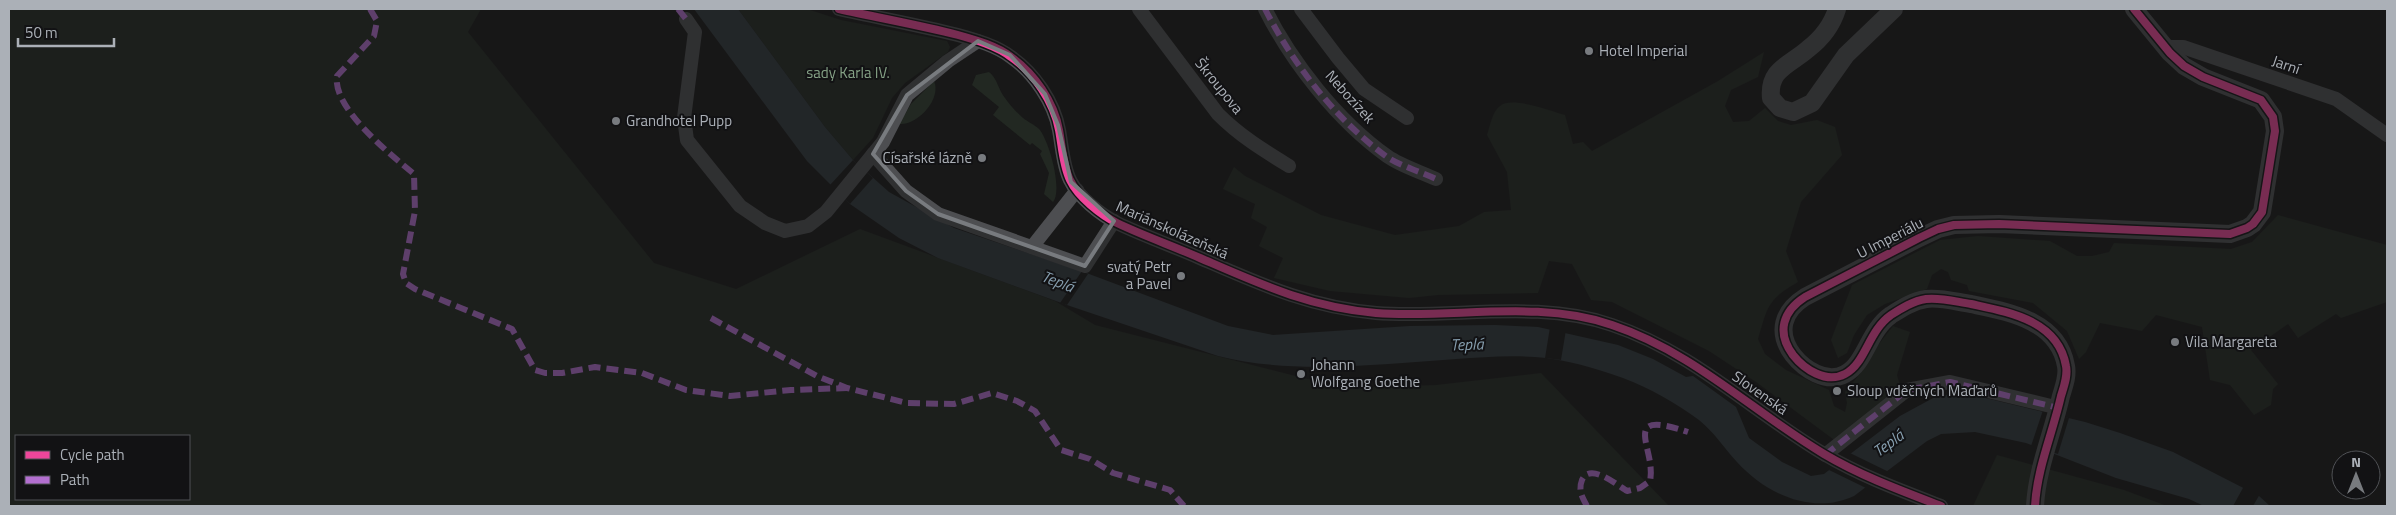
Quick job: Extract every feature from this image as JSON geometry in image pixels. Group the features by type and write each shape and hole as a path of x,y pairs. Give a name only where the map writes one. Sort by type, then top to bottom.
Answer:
{"street":[{"name":"Mariánskolázeňská","path":"839,9 920,26 978,41 1010,55 1029,73 1044,94 1058,126 1068,176 1077,190 1114,221 1284,294 1323,306 1374,312 1409,314 1527,312 1560,314"},
{"name":"Škroupova","path":"1139,9 1231,127 1248,141 1290,166"},
{"name":"Nebozízek","path":"1265,9 1288,48 1325,98 1351,126 1388,158 1436,179"},
{"name":"Nebozízek","path":"1301,9 1364,89 1407,118"},
{"path":"1837,9 1827,29 1819,39 1802,54 1778,70 1773,78 1771,98 1780,108 1793,112 1812,103 1846,55 1894,9"},
{"name":"U Imperiálu","path":"2036,506 2046,451 2058,411 2066,373 2060,348 2036,324 2013,312 1936,299 1916,302 1897,312 1878,326 1859,361 1845,374 1821,376 1799,364 1785,340 1784,322 1790,309 1805,297 1919,238 1938,229 1954,225 1999,224 2230,234 2253,224 2259,217 2263,205 2275,131 2273,117 2261,100 2192,72 2165,47 2134,9"},
{"path":"686,19 695,32 684,118 687,140 740,206 766,223 785,231 808,226 826,212 884,142 907,95 948,61 978,41"},
{"name":"Jarní","path":"2165,47 2184,48 2336,99 2387,135"},
{"path":"873,154 906,191 938,214 1085,266 1114,221"},
{"path":"1032,247 1077,190"},
{"name":"Slovenská","path":"1560,314 1611,324 1691,362 1825,455 1879,482 1941,506"},
{"path":"1825,455 1906,390 1950,382 2058,411"}],"highlighted area":[{"path":"978,41 1010,55 1045,94 1058,125 1071,182 1114,221 1085,266 938,214 906,191 873,154 907,95"}],"green space":[{"path":"9,9 481,9 468,32 654,263 736,289 860,229 1055,301 1095,325 1343,388 1436,385 1541,373 1669,506 9,506"},
{"name":"sady Karla IV.","path":"738,9 807,9 841,20 947,41 950,47 948,52 905,83 892,98 873,138 853,160 825,127"},
{"path":"1764,52 1758,77 1731,90 1725,106 1733,122 1749,121 1765,108 1778,121 1791,125 1817,120 1835,127 1842,155 1801,202 1786,251 1798,282 1774,299 1767,311 1758,339 1765,354 1786,370 1829,390 1834,406 1845,412 1847,403 1845,392 1863,370 1871,354 1893,326 1910,332 1897,375 1901,389 1837,442 1756,382 1709,351 1612,302 1591,300 1572,264 1549,261 1538,293 1438,295 1409,298 1330,291 1274,278 1283,258 1259,246 1267,227 1251,218 1255,204 1223,189 1234,167 1245,176 1321,215 1395,235 1459,226 1484,212 1511,210 1507,172 1487,135 1493,115 1500,106 1506,103 1522,103 1565,115 1573,144 1583,142 1592,151 1718,81"},
{"path":"989,72 1011,106 1023,118 1039,129 1047,143 1056,177 1056,196 1053,202 1044,194 1049,173 1040,154 1042,151 1032,143 1030,145 993,115 999,107 972,85 976,75"},
{"path":"934,81 936,88 934,96 926,110 913,121 899,124 911,104"},
{"path":"2278,215 2387,245 2387,302 2341,318 2336,314 2298,338 2288,324 2251,350 2278,384 2273,389 2271,405 2254,415 2230,385 2210,380 2202,327 2156,315 2142,331 2100,323 2086,352 2079,359 2067,331 2033,303 1969,291 1967,285 1951,280 1948,272 1941,269 1932,275 1927,289 1885,304 1867,315 1854,335 1847,353 1838,358 1831,340 1852,285 1940,240 1978,236 2050,241 2077,256 2092,256 2109,252 2114,243 2231,249 2252,242"},
{"path":"1997,455 2124,490 2167,506 1973,506"}],"water":[{"name":"Teplá","path":"694,9 738,9 825,127 853,160 889,192 954,228 1081,271 1228,326 1273,335 1410,326 1495,325 1538,327 1618,345 1653,359 1686,377 1693,376 1736,407 1749,438 1782,462 1811,476 1824,474 1900,416 1935,397 1952,394 1973,395 2085,422 2173,452 2259,496 2270,506 2204,506 2189,499 2116,478 2026,443 1975,432 1941,434 1927,441 1854,496 1823,503 1807,502 1776,492 1762,484 1737,462 1699,420 1672,402 1633,382 1580,364 1546,358 1505,356 1337,367 1306,367 1247,362 1218,356 1067,305 938,258 899,238 850,204 807,161"}],"pier":[{"path":"853,160 873,178 850,204 830,185"},
{"path":"1082,271 1088,274 1067,305 1060,303"},
{"path":"1550,327 1566,330 1561,360 1545,358"},
{"path":"2043,410 2069,418 2058,454 2031,446"},
{"path":"1850,453 1889,472 1868,489 1829,470"},
{"path":"2244,486 2260,494 2253,506 2233,506"}],"marked path":[{"path":"370,9 377,21 374,36 337,76 338,89 353,116 365,130 414,174 415,211 403,274 406,283 415,289 512,329 535,370 545,373 562,373 595,367 642,373 686,390 730,396 791,390 847,388"},
{"path":"678,9 686,19"},
{"path":"1265,9 1302,70 1317,90 1350,126 1387,157 1436,179"},
{"path":"711,318 817,376 847,388 907,403 954,404 992,393 1017,401 1035,411 1061,450 1090,459 1113,473 1170,490 1184,506"},
{"path":"1825,455 1907,390 1950,382 2059,408"},
{"path":"1587,506 1582,496 1581,484 1586,475 1591,473 1604,477 1627,491 1640,488 1650,481 1651,469 1645,436 1647,429 1653,425 1666,426 1688,432"}],"cycle path":[{"path":"839,9 958,35 979,41 1011,57 1028,71 1042,89 1053,109 1066,169 1078,193 1097,210 1127,228 1264,285 1329,306 1376,313 1405,314 1525,311 1583,317 1612,325 1641,337 1696,366 1798,437 1838,462 1882,483 1941,506"},
{"path":"2035,506 2042,464 2066,374 2066,366 2061,350 2053,338 2042,328 2015,315 1985,307 1943,299 1921,300 1908,305 1883,322 1852,369 1838,377 1830,377 1809,370 1793,355 1785,338 1784,323 1791,309 1805,297 1919,238 1938,229 1954,225 1999,224 2230,234 2253,224 2262,212 2275,131 2273,117 2261,100 2203,77 2184,66 2170,53 2134,9"}],"place":[{"name":"Hotel Imperial","path":"1589,51"},
{"name":"Grandhotel Pupp","path":"616,121"},
{"name":"Císařské lázně","path":"982,158"},
{"name":"svatý Petr a Pavel","path":"1181,276"},
{"name":"Vila Margareta","path":"2175,342"},
{"name":"Johann Wolfgang Goethe","path":"1301,374"},
{"name":"Sloup vděčných Maďarů","path":"1837,391"}]}
